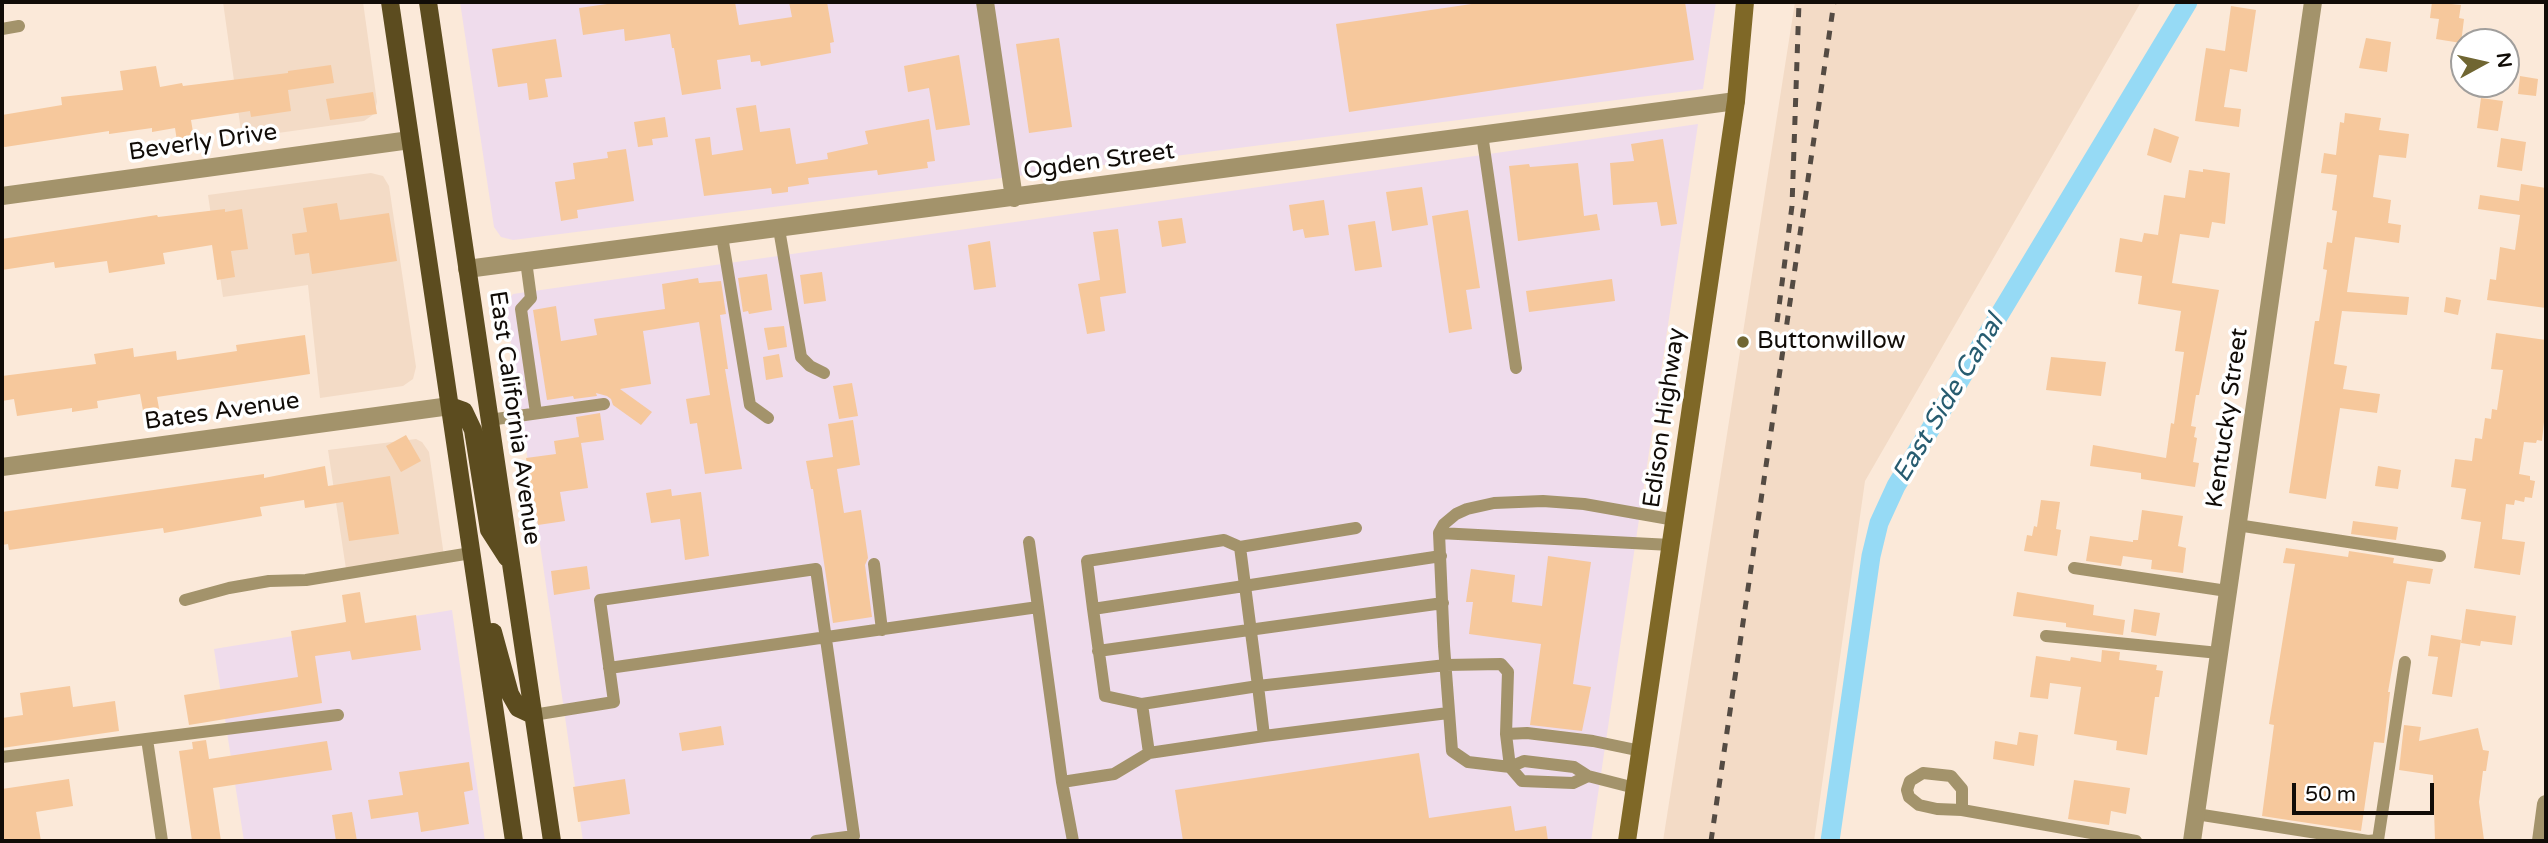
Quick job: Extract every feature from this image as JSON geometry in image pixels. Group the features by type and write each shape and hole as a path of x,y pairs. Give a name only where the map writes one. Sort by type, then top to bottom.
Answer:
{"main road":[{"path":"390,2 514,841"},
{"name":"East California Avenue","path":"428,2 552,841"},
{"name":"Edison Highway","path":"1628,841 1737,101 1745,2"},
{"path":"450,406 464,411 473,430 489,530 510,564"},
{"path":"472,555 510,694 518,708 533,715"}],"street":[{"path":"985,2 1014,198"},
{"name":"Kentucky Street","path":"2192,841 2313,2"},
{"name":"Ogden Street","path":"467,269 1737,101"},
{"name":"Beverly Drive","path":"2,196 410,140"},
{"name":"Bates Avenue","path":"2,467 450,406"},
{"path":"2541,841 2546,804"}],"lane":[{"path":"2,29 19,26"},
{"path":"1482,134 1516,368"},
{"path":"779,229 801,357 810,366 824,373"},
{"path":"722,236 750,405 768,418"},
{"path":"526,261 531,298 521,309 536,413"},
{"path":"489,420 604,404"},
{"path":"1635,788 1588,776 1574,767 1524,761 1510,767 1468,762 1452,751 1439,533 1444,524 1456,514 1494,503 1543,501 1584,504 1675,520"},
{"path":"2237,525 2440,555"},
{"path":"1356,528 1240,547 1224,540 1087,561 1105,695 1142,704 1258,686 1446,664 1501,664 1508,672 1506,734 1510,767 1522,781 1573,783 1588,776"},
{"path":"1439,533 1671,545"},
{"path":"1029,542 1062,782 1073,841"},
{"path":"1240,547 1264,736"},
{"path":"185,600 269,581 306,580 472,555"},
{"path":"1093,609 1441,556"},
{"path":"873,564 883,630"},
{"path":"2074,568 2227,591"},
{"path":"533,715 614,702 600,600 816,569 854,839 816,841"},
{"path":"1098,651 1443,603"},
{"path":"609,668 1038,607"},
{"path":"2046,636 2218,653"},
{"path":"2196,814 2368,841 2378,840 2405,662"},
{"path":"1142,704 1149,753"},
{"path":"1062,782 1114,774 1149,753 1448,713"},
{"path":"2,757 338,715"},
{"path":"1506,734 1527,733 1593,741 1641,751"},
{"path":"147,739 162,841"},
{"path":"1962,810 1962,789 1951,776 1923,773 1910,781 1907,790 1909,797 1919,806 1937,810 1962,810 2136,841"}],"shaded area":[{"path":"223,2 363,2 377,102 374,114 364,121 242,138"},
{"path":"460,2 1716,2 1703,89 513,240 501,237 494,227"},
{"path":"1795,2 2141,2 1865,481 1814,841 1663,841"},
{"path":"1698,124 1591,841 583,841 506,310 506,304 513,294"},
{"path":"371,173 383,176 389,186 416,367 413,379 403,386 320,398 308,285 223,297 208,195"},
{"path":"416,439 422,442 429,452 444,556 346,569 328,450"},
{"path":"452,610 485,841 244,841 214,649"}],"building":[{"path":"621,2 735,2 739,25 792,17 789,2 827,2 834,42 830,43 831,53 761,66 760,61 751,62 750,55 717,60 721,89 682,95 670,34 625,41 624,29 583,35 579,8"},
{"path":"1485,2 1685,2 1694,60 1349,112 1336,24"},
{"path":"2432,2 2461,5 2459,18 2464,19 2463,28 2450,28 2450,41 2436,39 2439,19 2430,18"},
{"path":"2231,6 2256,10 2247,72 2230,69 2224,107 2241,109 2239,127 2195,121 2206,48 2225,51"},
{"path":"1059,38 1072,127 1029,133 1016,44"},
{"path":"2366,38 2391,42 2387,72 2359,68"},
{"path":"556,39 562,77 545,79 548,97 529,100 527,83 498,87 492,49"},
{"path":"959,55 970,125 936,130 929,88 908,92 904,66"},
{"path":"331,65 334,83 288,90 291,111 251,117 250,111 191,120 194,138 177,141 175,128 152,132 152,128 109,134 109,131 2,146 2,115 62,105 61,97 123,90 120,71 156,66 160,87 288,73"},
{"path":"2520,76 2538,79 2536,96 2520,94"},
{"path":"373,92 377,114 330,120 326,99"},
{"path":"2481,98 2503,101 2498,131 2477,128"},
{"path":"756,105 760,132 790,128 796,164 828,159 827,153 868,144 865,131 929,119 935,161 927,162 928,168 878,175 877,170 808,178 809,184 788,187 788,192 772,194 771,188 704,196 695,139 710,137 712,155 743,150 736,108"},
{"path":"2345,113 2381,118 2379,130 2409,134 2406,158 2379,155 2373,197 2391,200 2388,223 2401,225 2399,243 2355,237 2347,292 2409,297 2407,315 2342,311 2334,364 2347,366 2343,389 2380,394 2377,413 2340,408 2326,499 2289,493 2315,321 2319,321 2327,270 2323,269 2327,242 2332,243 2337,211 2332,210 2337,175 2321,173 2324,153 2336,155 2340,122 2344,123"},
{"path":"665,117 668,137 652,139 653,145 638,147 634,122"},
{"path":"2154,128 2179,137 2171,163 2147,155"},
{"path":"2501,138 2526,142 2522,171 2497,167"},
{"path":"1663,139 1677,224 1661,226 1657,202 1613,205 1610,163 1634,161 1631,144"},
{"path":"626,149 634,201 577,210 578,218 561,221 555,182 575,179 573,163 608,158 607,152"},
{"path":"1578,163 1584,216 1597,214 1600,230 1518,241 1509,166"},
{"path":"2203,169 2230,173 2225,224 2212,222 2209,238 2180,234 2172,283 2219,290 2191,426 2196,427 2194,437 2197,438 2193,462 2199,463 2195,487 2141,479 2141,473 2090,466 2093,445 2166,458 2171,423 2174,424 2184,352 2175,351 2181,311 2138,304 2142,276 2115,272 2120,238 2142,242 2144,233 2158,235 2164,195 2185,198 2189,170 2203,172"},
{"path":"2521,184 2546,188 2546,308 2487,300 2490,279 2496,280 2500,247 2515,250 2520,215 2478,209 2480,195 2519,201"},
{"path":"1422,187 1428,225 1392,231 1386,192"},
{"path":"1324,200 1329,235 1305,238 1303,229 1293,231 1289,205"},
{"path":"337,203 340,220 389,213 397,261 312,274 309,253 295,255 292,234 307,232 303,208"},
{"path":"225,209 225,212 242,209 248,249 231,251 235,277 217,280 212,245 163,253 165,264 109,273 107,261 55,268 54,262 2,270 2,239 157,215"},
{"path":"1468,210 1480,288 1466,290 1472,329 1449,333 1432,216"},
{"path":"1182,218 1186,243 1162,247 1158,221"},
{"path":"1375,221 1382,267 1355,271 1348,225"},
{"path":"1118,229 1126,293 1100,297 1105,331 1087,334 1078,284 1100,280 1093,232"},
{"path":"990,241 996,287 974,290 968,245"},
{"path":"822,272 826,301 804,304 800,275"},
{"path":"767,274 772,310 749,314 748,311 743,312 738,278"},
{"path":"698,278 699,283 721,281 726,314 720,315 728,369 725,369 742,469 705,474 697,423 690,424 686,399 710,395 699,322 643,331 651,384 620,389 652,412 641,425 613,405 607,396 596,393 597,396 547,400 533,310 556,306 561,341 597,335 594,319 665,309 662,284"},
{"path":"1612,279 1615,301 1529,312 1526,291"},
{"path":"2446,297 2461,300 2458,315 2444,312"},
{"path":"784,326 787,347 768,350 764,328"},
{"path":"2496,333 2546,340 2546,403 2542,441 2524,442 2519,474 2530,476 2530,480 2535,481 2532,498 2525,497 2524,502 2515,500 2514,505 2506,504 2502,539 2525,542 2520,575 2474,568 2481,522 2461,519 2466,489 2451,487 2455,459 2472,461 2475,438 2482,439 2485,418 2491,419 2492,409 2497,410 2503,370 2491,369"},
{"path":"305,335 310,374 157,397 160,414 144,416 140,394 97,401 98,408 72,412 72,408 17,416 14,399 2,401 2,376 96,364 94,354 133,348 134,357 176,351 177,360 237,351 236,345"},
{"path":"779,354 783,377 766,380 763,357"},
{"path":"2051,357 2106,362 2101,396 2046,390"},
{"path":"852,383 858,416 839,419 833,386"},
{"path":"600,413 604,440 581,443 588,488 560,492 565,521 538,525 526,458 556,454 554,441 579,437 576,417"},
{"path":"853,420 860,465 837,469 844,513 861,510 872,617 833,623 813,489 806,461 833,457 828,424"},
{"path":"406,435 421,461 401,472 386,446"},
{"path":"325,466 328,486 390,476 399,534 349,541 343,502 305,508 304,500 260,507 262,516 164,533 163,528 9,550 8,544 2,545 2,512 264,474 264,478"},
{"path":"2378,466 2401,470 2398,489 2375,486"},
{"path":"671,489 672,496 701,492 709,556 685,560 680,519 651,523 646,493"},
{"path":"2041,500 2060,502 2056,529 2061,530 2057,556 2024,551 2027,535 2032,536 2034,526 2037,527"},
{"path":"2142,510 2183,516 2178,546 2186,548 2183,573 2151,569 2152,560 2123,556 2121,566 2086,561 2090,536 2133,542 2138,540"},
{"path":"2353,521 2398,527 2396,540 2351,534"},
{"path":"2286,548 2348,557 2349,551 2394,558 2393,563 2433,569 2430,584 2407,581 2388,692 2384,743 2374,742 2361,831 2262,816 2274,725 2269,724 2295,564 2283,563"},
{"path":"1548,556 1591,562 1573,684 1591,687 1582,731 1530,725 1541,644 1469,634 1473,602 1466,602 1471,569 1515,575 1512,602 1542,606"},
{"path":"587,566 590,589 554,595 551,571"},
{"path":"360,592 365,623 416,615 421,650 352,660 350,651 315,656 322,703 189,725 184,695 298,677 291,631 346,622 342,595"},
{"path":"2017,592 2094,605 2093,615 2125,620 2123,635 2066,627 2066,623 2013,616"},
{"path":"2134,609 2160,613 2156,636 2131,632"},
{"path":"2466,609 2516,616 2512,645 2481,641 2480,646 2461,643"},
{"path":"2431,635 2461,640 2452,697 2432,694 2438,657 2428,656"},
{"path":"2102,650 2120,652 2119,660 2157,665 2156,670 2163,671 2159,697 2155,697 2147,755 2116,750 2117,741 2074,734 2081,687 2050,683 2048,699 2030,697 2036,656 2070,661 2071,657 2101,662"},
{"path":"70,686 73,707 115,701 119,731 2,748 2,718 23,715 20,693"},
{"path":"2404,725 2421,727 2419,741 2478,728 2483,750 2489,751 2479,802 2484,840 2435,841 2433,775 2399,770"},
{"path":"721,726 724,745 682,751 679,733"},
{"path":"2019,732 2038,735 2034,766 1993,759 1995,741 2017,745"},
{"path":"206,740 209,759 327,741 332,770 213,788 221,841 192,841 179,751 193,749 192,742"},
{"path":"1419,753 1429,818 1511,806 1515,831 1546,826 1548,841 1183,841 1175,790"},
{"path":"469,762 473,790 464,792 469,824 421,832 418,812 371,819 368,800 403,795 399,772"},
{"path":"69,779 73,806 36,812 41,841 4,841 2,789"},
{"path":"625,779 630,814 578,822 573,787"},
{"path":"2074,780 2130,788 2126,814 2111,811 2109,825 2068,819"},
{"path":"352,812 357,841 336,841 332,815"}],"waterway":[{"name":"East Side Canal","path":"1830,841 1871,556 1879,523 1896,486 2188,2"}],"railway":[{"path":"1777,322 1792,206 1799,2"},
{"path":"1711,841 1834,2"}],"place":[{"name":"Buttonwillow","path":"1743,342"}]}
